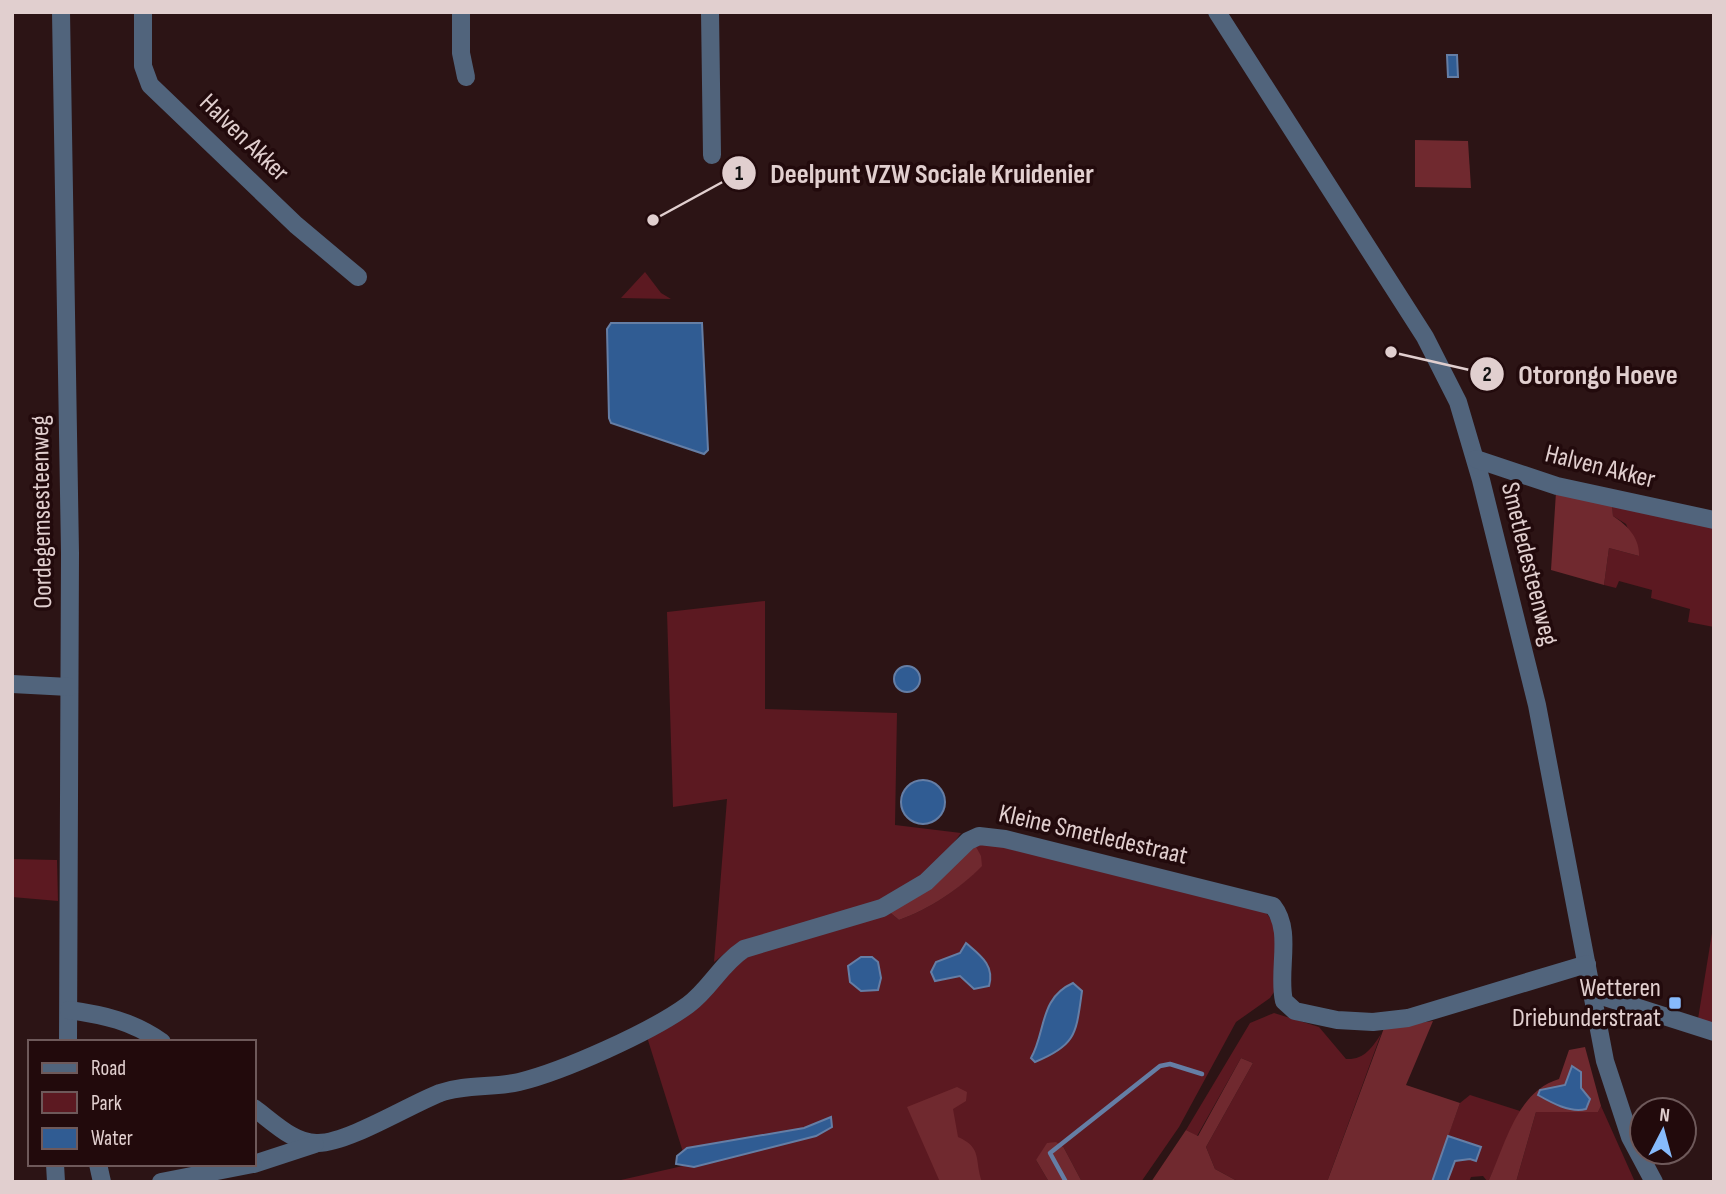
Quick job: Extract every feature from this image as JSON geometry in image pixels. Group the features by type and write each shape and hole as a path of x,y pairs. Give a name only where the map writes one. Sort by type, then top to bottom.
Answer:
{"street":[{"name":"Oordegemsesteenweg","path":"61,12 70,553 66,942 68,1040"},
{"name":"Halven Akker","path":"143,12 143,66 150,85 296,225 358,277"},
{"path":"461,12 461,52 466,77"},
{"path":"709,12 712,155"},
{"name":"Smetledesteenweg","path":"1217,12 1425,337 1453,392 1476,459 1537,705 1605,1061 1630,1137 1654,1182"},
{"name":"Halven Akker","path":"1476,459 1557,486 1714,520"},
{"path":"12,684 69,687"},
{"name":"Kleine Smetledestraat","path":"256,1163 337,1139 442,1093 465,1087 517,1083 566,1066 647,1028 689,1004 725,961 744,949 883,908 926,882 968,841 979,836 1005,839 1273,906 1281,919 1284,1001 1295,1011 1311,1017 1373,1022 1408,1018 1587,964"},
{"path":"1592,993 1714,1032"},
{"name":"Oordegemsesteenweg","path":"69,1010 75,1040"},
{"path":"69,1010 115,1017 145,1029 159,1040"},
{"path":"256,1109 289,1134 315,1144"},
{"name":"Kleine Smetledestraat","path":"161,1182 243,1166"}],"green space":[{"path":"645,272 661,293 671,299 621,298"},
{"path":"1612,504 1714,525 1714,627 1688,622 1690,609 1651,598 1652,590 1619,581 1616,588 1604,585 1609,548 1639,556 1626,524 1613,516"},
{"path":"765,601 765,709 897,713 895,825 961,833 936,867 891,899 733,947 714,962 727,799 673,807 667,612"},
{"path":"990,844 1265,911 1276,927 1274,992 1270,998 1236,1022 1179,1127 1141,1182 1082,1182 1064,1148 1036,1160 1049,1182 612,1182 687,1165 647,1037 751,954 887,910 899,920 933,904 964,883 981,866 975,845"},
{"path":"12,859 57,860 58,901 12,897"},
{"path":"1714,921 1714,1024 1698,1019"},
{"path":"1274,1013 1319,1027 1346,1059 1363,1055 1381,1034 1327,1182 1239,1182 1215,1169 1206,1147 1253,1063 1241,1058 1197,1136 1186,1130 1250,1023"},
{"path":"1470,1095 1520,1111 1488,1182 1483,1176 1471,1177 1469,1182 1447,1182 1455,1161 1476,1161 1481,1147 1448,1136 1460,1103"},
{"path":"1601,1106 1635,1182 1516,1182 1536,1112 1598,1112"}],"shaded area":[{"path":"1415,140 1468,141 1471,188 1415,187"},
{"path":"1556,492 1612,504 1613,516 1628,528 1635,538 1639,556 1609,548 1604,585 1551,570"},
{"path":"975,845 981,856 982,866 954,890 922,910 899,920 887,910"},
{"path":"1433,1021 1406,1085 1460,1103 1432,1182 1327,1182 1384,1028"},
{"path":"1585,1047 1601,1106 1598,1112 1536,1112 1516,1182 1488,1182 1522,1107 1532,1095 1559,1079 1569,1050"},
{"path":"1241,1058 1253,1063 1206,1147 1215,1169 1239,1182 1151,1182 1186,1130 1198,1136"},
{"path":"957,1087 967,1092 966,1101 953,1109 958,1137 974,1150 982,1182 940,1182 907,1107"},
{"path":"1056,1142 1064,1148 1082,1182 1049,1182 1036,1160 1047,1143"}],"water":[{"path":"1447,55 1457,55 1458,77 1448,77"},
{"path":"611,323 702,323 708,450 704,454 611,423 607,329"},
{"path":"907,666 916,670 920,679 916,688 907,692 898,688 894,679 898,670"},
{"path":"923,780 938,787 945,802 938,817 923,824 908,817 901,802 908,787"},
{"path":"966,943 988,966 989,986 974,989 960,976 935,981 931,972 936,962 960,953"},
{"path":"861,957 872,957 878,962 881,978 878,990 861,991 850,982 848,966"},
{"path":"1073,983 1082,991 1072,1036 1059,1050 1035,1062 1031,1058 1049,1006 1062,989"},
{"path":"1572,1066 1581,1072 1581,1088 1590,1099 1586,1109 1567,1108 1538,1095 1540,1090 1565,1085"},
{"path":"831,1117 832,1127 816,1136 694,1167 676,1164 677,1156 687,1148 804,1128"},
{"path":"1448,1136 1481,1147 1476,1161 1455,1161 1447,1182 1432,1182"}],"waterway":[{"path":"1066,1182 1050,1153 1160,1066 1170,1064 1202,1074"}],"place":[{"name":"Deelpunt VZW Sociale Kruidenier","path":"653,220"},
{"name":"Otorongo Hoeve","path":"1391,352"},
{"name":"Wetteren Driebunderstraat","path":"1675,1003"}]}
